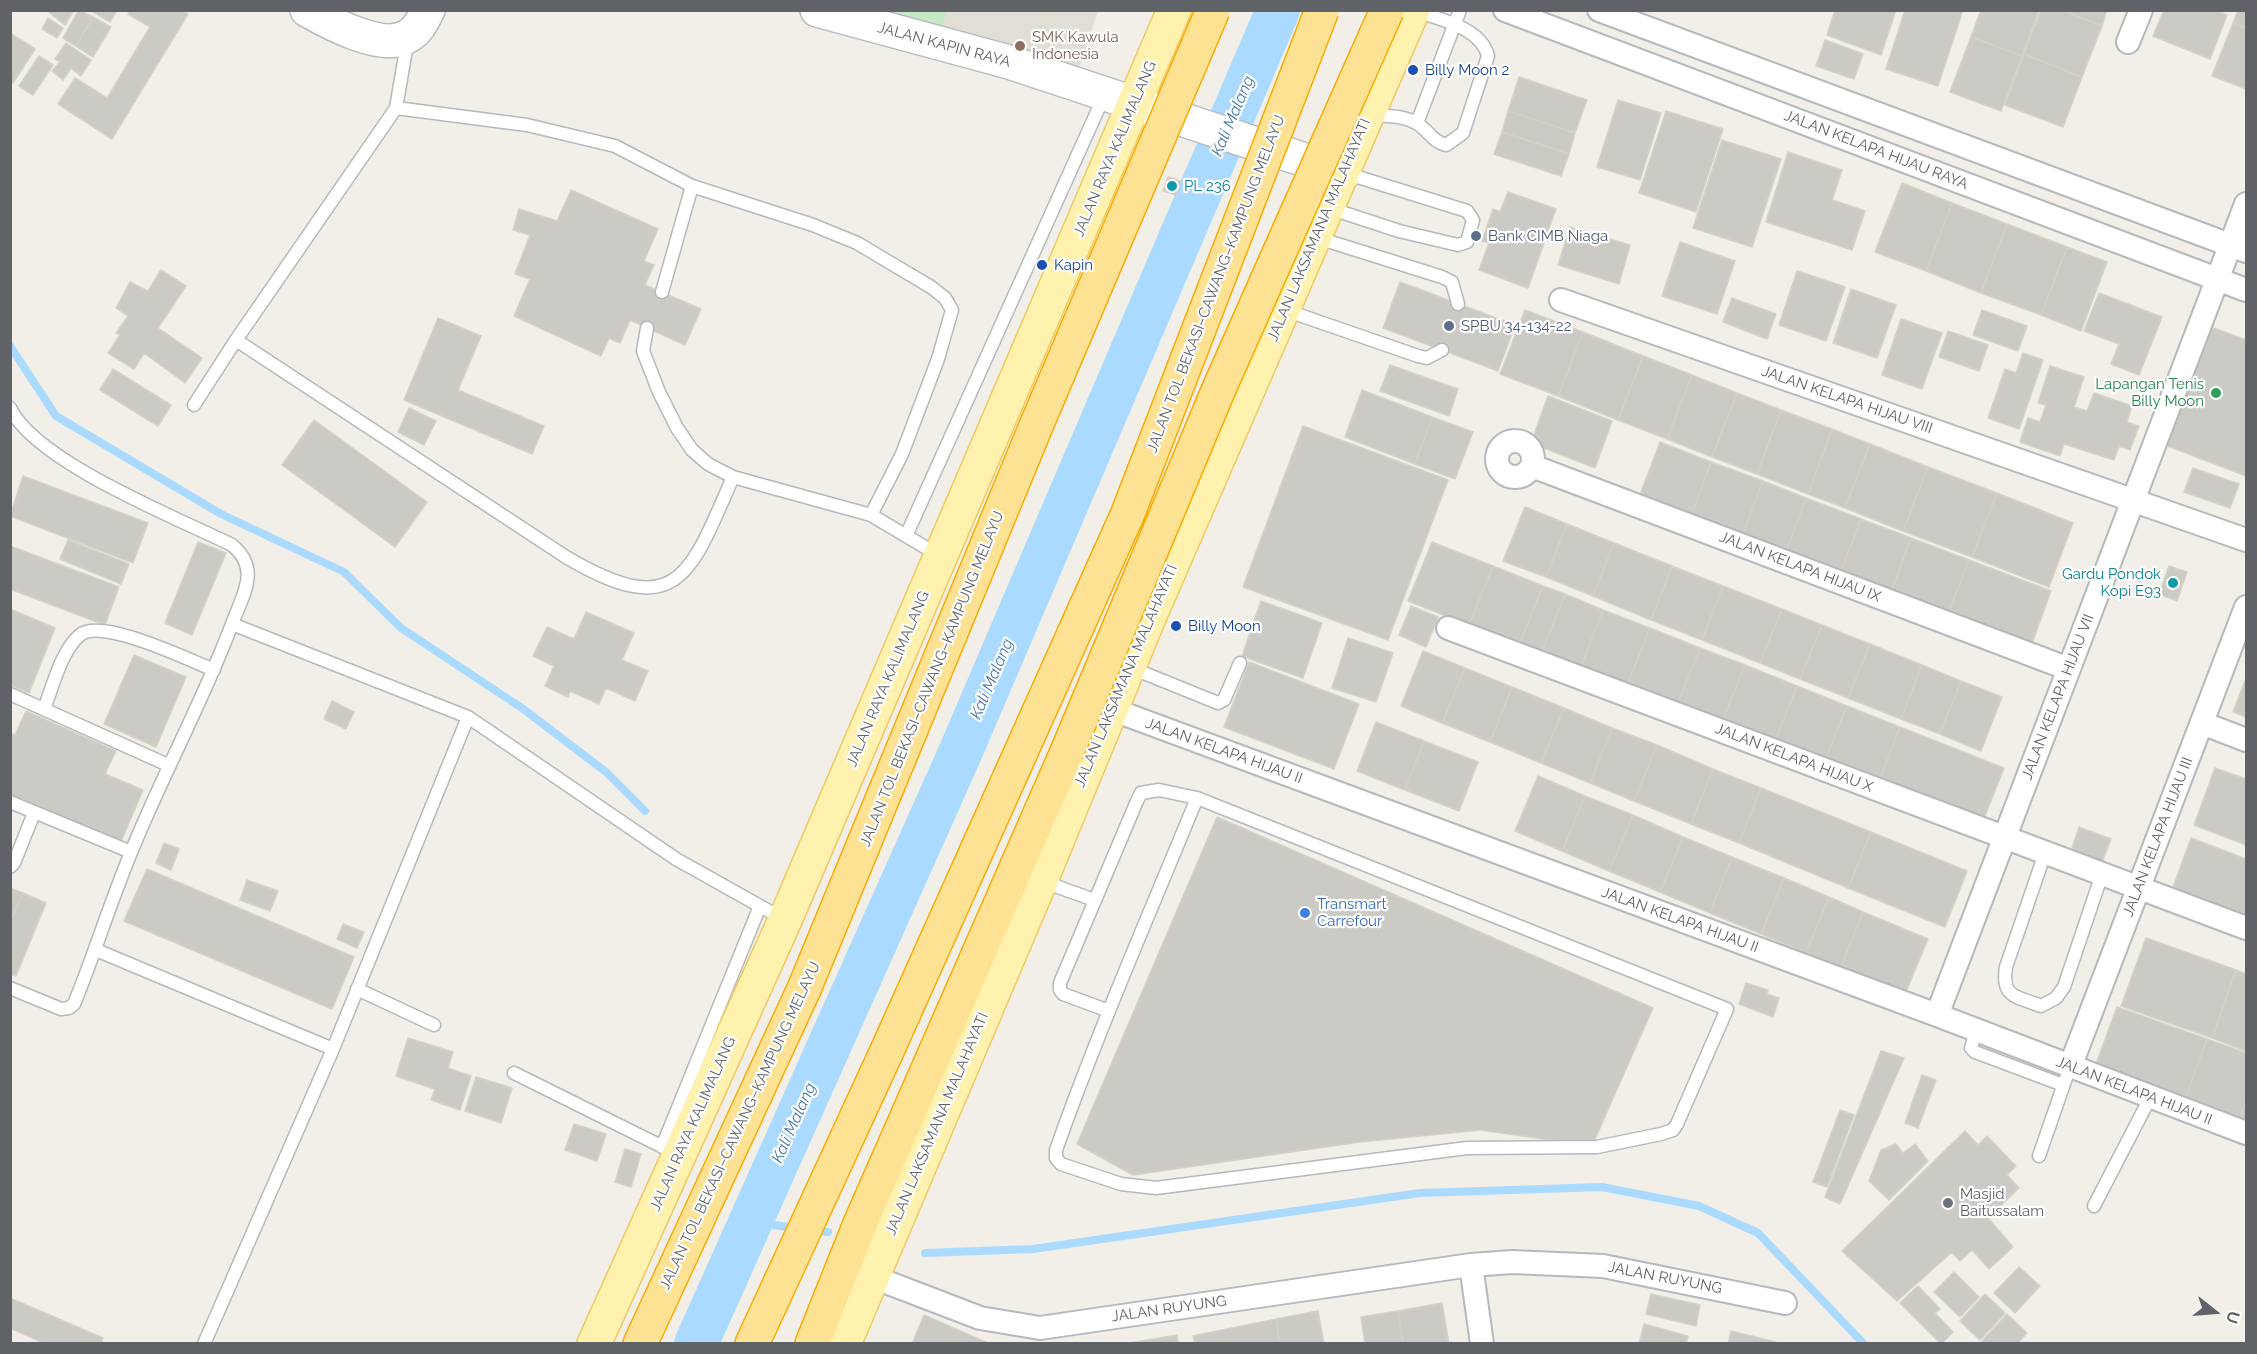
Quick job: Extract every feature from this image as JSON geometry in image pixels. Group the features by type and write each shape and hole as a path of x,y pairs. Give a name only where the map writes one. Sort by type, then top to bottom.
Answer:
{"highway":[{"name":"JALAN TOL BEKASI–CAWANG–KAMPUNG MELAYU","path":"640,1344 804,989 1050,392 1213,10"},
{"name":"JALAN TOL BEKASI–CAWANG–KAMPUNG MELAYU","path":"752,1344 1128,513 1322,10"},
{"path":"812,1344 861,1224 1067,752 1218,391 1372,50 1387,10"}],"main road":[{"name":"JALAN RAYA KALIMALANG","path":"594,1344 671,1151 773,913 941,556 1174,10"},
{"name":"JALAN LAKSAMANA MALAHAYATI","path":"844,1344 1111,709 1413,10"}],"street":[{"path":"307,10 334,26 377,39 394,41 408,37 418,27 428,10"},
{"name":"JALAN KAPIN RAYA","path":"817,10 1009,62 1344,172"},
{"name":"JALAN KELAPA HIJAU RAYA","path":"1505,10 2247,290"},
{"path":"1599,10 2238,248"},
{"path":"2128,42 2141,10"},
{"path":"1609,50 1623,19"},
{"name":"JALAN KELAPA HIJAU VII","path":"1937,1015 2216,279 2238,248 2247,204"},
{"name":"JALAN KELAPA HIJAU VIII","path":"1561,300 2247,540"},
{"name":"JALAN KELAPA HIJAU IX","path":"1532,466 2068,669"},
{"name":"JALAN KELAPA HIJAU III","path":"2066,1076 2247,607"},
{"name":"JALAN KELAPA HIJAU X","path":"1448,628 2247,928"},
{"name":"JALAN KELAPA HIJAU II","path":"1111,709 1937,1015 1976,1031 2066,1076 2150,1098 2247,1133"},
{"path":"2202,723 2247,740"},
{"name":"JALAN RUYUNG","path":"875,1270 980,1318 1040,1328 1471,1265 1512,1262 1604,1266 1785,1302"},
{"path":"1471,1265 1482,1344"}],"lane":[{"path":"1368,114 1398,117 1417,123 1436,142 1446,145 1463,133 1488,56 1486,47 1456,25 1413,10"},
{"path":"1417,123 1460,10"},
{"path":"194,405 236,340 396,108 408,37"},
{"path":"906,536 1105,93"},
{"path":"396,108 527,124 615,146 692,186 813,225 857,243 932,287 945,298 952,310 938,359 902,454 871,515"},
{"path":"1328,207 1408,233 1458,245 1467,242 1473,220 1467,211 1344,172"},
{"path":"662,292 692,186"},
{"path":"1314,237 1452,282 1457,291 1458,304"},
{"path":"1285,310 1418,356 1427,358 1442,350"},
{"path":"647,328 643,351 677,428 692,450 708,464 733,477 871,515 941,556"},
{"path":"236,340 566,557 595,574 624,586 646,589 664,584 684,573 699,553 733,477"},
{"path":"10,988 61,1009 69,1008 74,1004 131,852 168,765 214,670 249,578 248,566 243,554 232,544 87,476 12,417"},
{"path":"232,624 468,717 676,859 773,913"},
{"path":"44,709 68,651 81,634 94,628 131,637 214,670"},
{"path":"1129,667 1218,703 1224,700 1240,663"},
{"path":"10,694 168,765"},
{"path":"204,1344 333,1049 468,717"},
{"path":"1109,1011 1071,998 1060,990 1060,982 1141,793 1159,790 1197,798 1727,1009 1677,1124 1673,1130 1661,1134 1597,1147 1467,1148 1156,1188 1121,1184 1061,1164 1056,1158 1056,1150 1085,1069 1109,1011 1197,798"},
{"path":"10,801 131,852"},
{"path":"10,867 14,863 34,813"},
{"path":"2045,853 2006,967 2003,984 2008,993 2041,1006 2056,998 2064,987 2102,874"},
{"path":"1041,880 1094,900"},
{"path":"96,950 333,1049"},
{"path":"357,989 434,1025"},
{"path":"514,1073 671,1151"},
{"path":"2039,1156 2066,1076"},
{"path":"2094,1206 2150,1098"}],"shaded area":[{"name":"SMK Kawula Indonesia","path":"833,11 1098,11 1075,81"}],"green space":[{"path":"878,10 947,11 940,33"}],"building":[{"path":"46,10 74,10 65,25"},
{"path":"79,10 93,17 76,46 63,38"},
{"path":"90,10 117,10 110,22"},
{"path":"130,10 181,10 188,14 112,139 58,104 75,78 107,98 150,27 128,14"},
{"path":"1835,10 1896,10 1881,55 1827,35"},
{"path":"1905,10 1963,10 1938,86 1886,69"},
{"path":"1981,10 2039,10 2022,56 1971,37"},
{"path":"2041,10 2062,10 2102,26 2082,77 2024,54"},
{"path":"2062,10 2107,10 2102,26"},
{"path":"2164,10 2215,10 2227,15 2210,59 2153,36"},
{"path":"2238,10 2246,10 2246,28 2233,23"},
{"path":"93,17 111,27 93,57 76,46"},
{"path":"48,18 63,28 57,38 42,29"},
{"path":"2233,23 2246,28 2246,89 2212,76"},
{"path":"10,33 35,49 13,83 10,81"},
{"path":"1971,37 2022,56 2001,111 1950,92"},
{"path":"1825,40 1863,54 1854,79 1816,66"},
{"path":"66,43 91,60 81,76 71,68 63,80 52,71 60,62 55,59"},
{"path":"2024,54 2082,77 2063,127 2005,105"},
{"path":"39,56 53,65 33,95 19,86"},
{"path":"1519,77 1587,100 1575,133 1508,111"},
{"path":"1618,100 1661,113 1640,180 1597,167"},
{"path":"1508,111 1575,133 1569,154 1502,132"},
{"path":"1666,111 1723,129 1696,212 1639,193"},
{"path":"1502,132 1569,154 1561,176 1494,154"},
{"path":"1722,140 1781,159 1752,247 1693,228"},
{"path":"1788,152 1842,170 1832,200 1865,211 1852,250 1766,222"},
{"name":"PL 236","path":"1168,177 1181,181 1176,195 1163,191"},
{"path":"1902,183 1952,203 1926,271 1875,252"},
{"path":"571,190 658,229 644,261 654,265 645,285 701,309 685,345 630,320 620,343 609,338 601,356 514,316 530,279 515,274 530,235 513,230 519,209 557,221"},
{"path":"1508,192 1556,209 1528,288 1479,270 1489,243 1482,241 1493,209 1500,212"},
{"path":"1952,203 2007,224 1981,293 1926,271"},
{"path":"2007,224 2067,247 2041,315 1981,293"},
{"path":"1570,227 1630,245 1619,284 1558,265"},
{"path":"1680,242 1735,261 1717,314 1662,296"},
{"path":"2067,247 2107,262 2081,331 2041,315"},
{"path":"161,270 186,286 158,328 202,358 185,383 144,353 134,369 108,353 120,335 116,333 128,316 116,308 130,282 148,291"},
{"path":"1797,271 1845,287 1826,341 1779,325"},
{"name":"SPBU 34-134-22","path":"1400,282 1515,325 1498,371 1383,328"},
{"path":"1851,289 1896,305 1877,358 1833,343"},
{"path":"2099,293 2162,317 2139,375 2111,364 2119,344 2084,331"},
{"path":"1732,298 1776,314 1767,339 1723,322"},
{"path":"1525,310 1583,332 1558,396 1500,374"},
{"path":"1982,310 2027,326 2018,351 1973,335"},
{"path":"438,318 481,336 458,390 544,426 532,454 404,400"},
{"path":"1901,319 1942,333 1922,389 1882,375"},
{"name":"Lapangan Tenis Billy Moon","path":"2211,327 2246,340 2246,476 2165,445"},
{"path":"1948,331 1988,345 1979,371 1939,357"},
{"path":"1583,332 1643,356 1618,420 1558,396"},
{"path":"2023,353 2043,360 2019,429 1988,418 2005,369 2016,373"},
{"path":"1643,356 1692,375 1667,439 1618,420"},
{"path":"1390,365 1458,389 1449,416 1380,391"},
{"path":"2050,366 2084,377 2074,407 2087,411 2094,393 2132,406 2127,422 2139,426 2130,450 2119,446 2114,460 2064,444 2060,456 2020,442 2028,418 2040,422 2046,405 2038,403"},
{"path":"113,369 171,405 158,426 100,390"},
{"path":"1692,375 1737,393 1712,457 1667,439"},
{"path":"1362,390 1432,417 1415,464 1345,437"},
{"path":"1737,393 1781,410 1757,474 1712,457"},
{"path":"1548,396 1612,421 1595,468 1531,443"},
{"path":"409,408 436,421 424,445 398,432"},
{"path":"1781,410 1832,429 1808,494 1757,474"},
{"path":"1432,417 1473,432 1455,479 1415,464"},
{"path":"314,420 427,502 395,547 282,465"},
{"path":"1303,426 1448,480 1388,640 1243,587"},
{"path":"1832,429 1870,444 1845,508 1808,494"},
{"path":"1660,442 1711,462 1690,519 1638,500"},
{"path":"1870,444 1928,467 1903,531 1845,508"},
{"path":"1711,462 1763,481 1741,539 1690,519"},
{"path":"1928,467 1997,493 1972,557 1903,531"},
{"path":"2193,468 2239,484 2230,508 2184,492"},
{"path":"23,476 148,523 133,563 10,516"},
{"path":"1763,481 1806,498 1785,555 1741,539"},
{"path":"1997,493 2073,523 2049,587 1972,557"},
{"path":"1806,498 1861,519 1839,576 1785,555"},
{"path":"1525,507 1567,524 1546,577 1503,561"},
{"path":"1861,519 1911,538 1890,595 1839,576"},
{"path":"1567,524 1614,543 1593,596 1546,577"},
{"path":"1911,538 1969,560 1947,617 1890,595"},
{"path":"68,540 129,564 121,584 60,559"},
{"path":"198,542 226,553 192,635 165,623"},
{"path":"1432,542 1493,566 1469,625 1408,601"},
{"path":"1614,543 1672,566 1651,620 1593,596"},
{"path":"10,546 119,587 105,625 10,589"},
{"path":"1969,560 2051,591 2030,649 1947,617"},
{"path":"1493,566 1543,586 1519,645 1469,625"},
{"path":"1672,566 1723,586 1702,640 1651,620"},
{"name":"Gardu Pondok Kopi E93","path":"2169,566 2187,572 2177,601 2159,594"},
{"path":"1543,586 1565,594 1541,654 1519,645"},
{"path":"1723,586 1782,609 1760,663 1702,640"},
{"path":"1565,594 1603,610 1580,669 1541,654"},
{"path":"1261,601 1322,623 1303,678 1242,656"},
{"path":"1411,606 1438,617 1426,647 1399,635"},
{"path":"10,609 55,628 29,693 10,685"},
{"path":"1782,609 1822,625 1800,679 1760,663"},
{"path":"1603,610 1650,628 1626,688 1580,669"},
{"path":"586,612 634,633 622,660 648,671 635,701 606,688 599,704 570,691 568,697 545,686 554,666 533,656 547,627 574,639"},
{"path":"1822,625 1870,644 1848,698 1800,679"},
{"path":"1650,628 1700,648 1676,708 1626,688"},
{"path":"1348,638 1393,653 1376,702 1332,688"},
{"path":"1870,644 1922,665 1901,719 1848,698"},
{"path":"1700,648 1745,665 1721,725 1676,708"},
{"path":"1423,651 1465,668 1442,723 1401,706"},
{"path":"134,655 186,677 156,747 104,724"},
{"path":"1249,662 1359,704 1334,769 1224,727"},
{"path":"1745,665 1797,686 1773,746 1721,725"},
{"path":"1922,665 1961,681 1940,734 1901,719"},
{"path":"1465,668 1512,687 1490,742 1442,723"},
{"path":"2246,678 2246,717 2233,712"},
{"path":"1961,681 2002,697 1981,751 1940,734"},
{"path":"1797,686 1847,706 1823,765 1773,746"},
{"path":"1512,687 1564,708 1541,763 1490,742"},
{"path":"332,701 354,712 346,729 324,719"},
{"path":"1847,706 1900,727 1877,787 1823,765"},
{"path":"1564,708 1612,728 1590,783 1541,763"},
{"path":"26,711 116,751 105,774 143,790 120,844 10,796 10,733 15,735"},
{"path":"1376,722 1424,741 1405,790 1357,771"},
{"path":"1900,727 2004,768 1980,828 1877,787"},
{"path":"1612,728 1657,745 1634,801 1590,783"},
{"path":"1424,741 1478,762 1459,811 1405,790"},
{"path":"1657,745 1713,769 1691,824 1634,801"},
{"path":"2215,768 2246,779 2246,845 2194,825"},
{"path":"1713,769 1761,788 1739,843 1691,824"},
{"path":"1538,776 1585,796 1562,851 1515,831"},
{"path":"1761,788 1871,832 1848,888 1739,843"},
{"path":"1585,796 1633,815 1609,871 1562,851"},
{"path":"1633,815 1683,837 1660,892 1609,871"},
{"name":"Transmart Carrefour","path":"1217,817 1653,1008 1592,1146 1481,1130 1360,1142 1133,1175 1077,1144"},
{"path":"2079,827 2111,839 2101,865 2070,855"},
{"path":"1871,832 1967,871 1945,927 1848,888"},
{"path":"1683,837 1732,857 1710,913 1660,892"},
{"path":"2191,838 2246,859 2246,924 2170,896"},
{"path":"164,843 179,849 171,870 156,863"},
{"path":"1732,857 1784,878 1761,934 1710,913"},
{"path":"147,869 354,957 332,1009 124,921"},
{"path":"1784,878 1829,897 1806,953 1761,934"},
{"path":"247,880 278,891 270,911 240,900"},
{"path":"10,888 23,893 10,922"},
{"path":"23,893 46,903 16,976 10,974 10,922"},
{"path":"1829,897 1863,912 1841,967 1806,953"},
{"path":"1863,912 1928,939 1905,994 1841,967"},
{"path":"343,924 364,932 357,948 337,939"},
{"path":"2146,938 2236,970 2212,1038 2121,1006"},
{"path":"2236,970 2246,974 2246,1051 2212,1038"},
{"path":"1746,983 1768,990 1767,994 1779,998 1773,1017 1739,1004"},
{"path":"2117,1007 2207,1039 2182,1107 2092,1075"},
{"path":"408,1038 453,1052 448,1068 471,1076 460,1110 431,1100 435,1089 396,1076"},
{"path":"2207,1039 2246,1053 2246,1100 2237,1127 2182,1107"},
{"path":"1881,1051 1904,1058 1840,1204 1825,1197"},
{"path":"1922,1075 1936,1080 1918,1128 1905,1123"},
{"path":"476,1077 512,1088 501,1123 465,1111"},
{"path":"2246,1100 2246,1130 2237,1127"},
{"path":"1840,1110 1854,1115 1827,1187 1813,1182"},
{"path":"574,1124 606,1134 597,1161 565,1150"},
{"name":"Masjid Baitussalam","path":"1965,1131 1978,1145 1987,1136 2016,1166 2007,1175 2019,1188 1988,1218 2013,1247 1989,1269 1972,1250 1960,1261 1952,1252 1897,1301 1842,1251"},
{"path":"1896,1144 1903,1153 1915,1144 1928,1161 1889,1200 1869,1181 1881,1150"},
{"path":"625,1149 641,1154 631,1187 615,1182"},
{"path":"2019,1267 2040,1286 2015,1313 1994,1293"},
{"path":"1954,1272 1979,1297 1960,1317 1934,1292"},
{"path":"1918,1286 1940,1309 1935,1313 1953,1332 1941,1344 1900,1303"},
{"path":"1651,1294 1700,1305 1696,1326 1646,1314"},
{"path":"1985,1294 2005,1313 1980,1340 1960,1321"},
{"path":"10,1298 103,1338 101,1344 46,1344 10,1328"},
{"path":"1442,1303 1449,1344 1403,1344 1398,1311"},
{"path":"1318,1311 1324,1344 1280,1344 1276,1319"},
{"path":"1398,1311 1403,1344 1365,1344 1361,1317"},
{"path":"2007,1314 2027,1333 2017,1344 1985,1344 1982,1341"},
{"path":"924,1315 990,1344 912,1344"},
{"path":"1276,1319 1280,1344 1195,1344 1193,1336"},
{"path":"1644,1324 1688,1336 1686,1344 1639,1344"},
{"path":"1731,1331 1776,1342 1776,1344 1728,1344"},
{"path":"1177,1335 1178,1344 1130,1344 1130,1343"}],"waterway":[{"name":"Kali Malang","path":"696,1344 960,753 1278,10"},
{"path":"10,346 56,416 221,514 344,572 401,628 522,708 606,772 645,811"},
{"path":"925,1253 1033,1249 1420,1193 1602,1187 1699,1206 1758,1233 1864,1344"},
{"path":"750,1222 797,1228"},
{"path":"812,1230 828,1232"}],"place":[{"name":"SMK Kawula Indonesia","path":"1020,46"},
{"name":"Billy Moon 2","path":"1413,70"},
{"name":"PL 236","path":"1172,186"},
{"name":"Bank CIMB Niaga","path":"1476,236"},
{"name":"Kapin","path":"1042,265"},
{"name":"SPBU 34-134-22","path":"1449,326"},
{"name":"Lapangan Tenis Billy Moon","path":"2216,393"},
{"name":"Gardu Pondok Kopi E93","path":"2173,583"},
{"name":"Billy Moon","path":"1176,626"},
{"name":"Transmart Carrefour","path":"1305,913"},
{"name":"Masjid Baitussalam","path":"1948,1203"}]}
